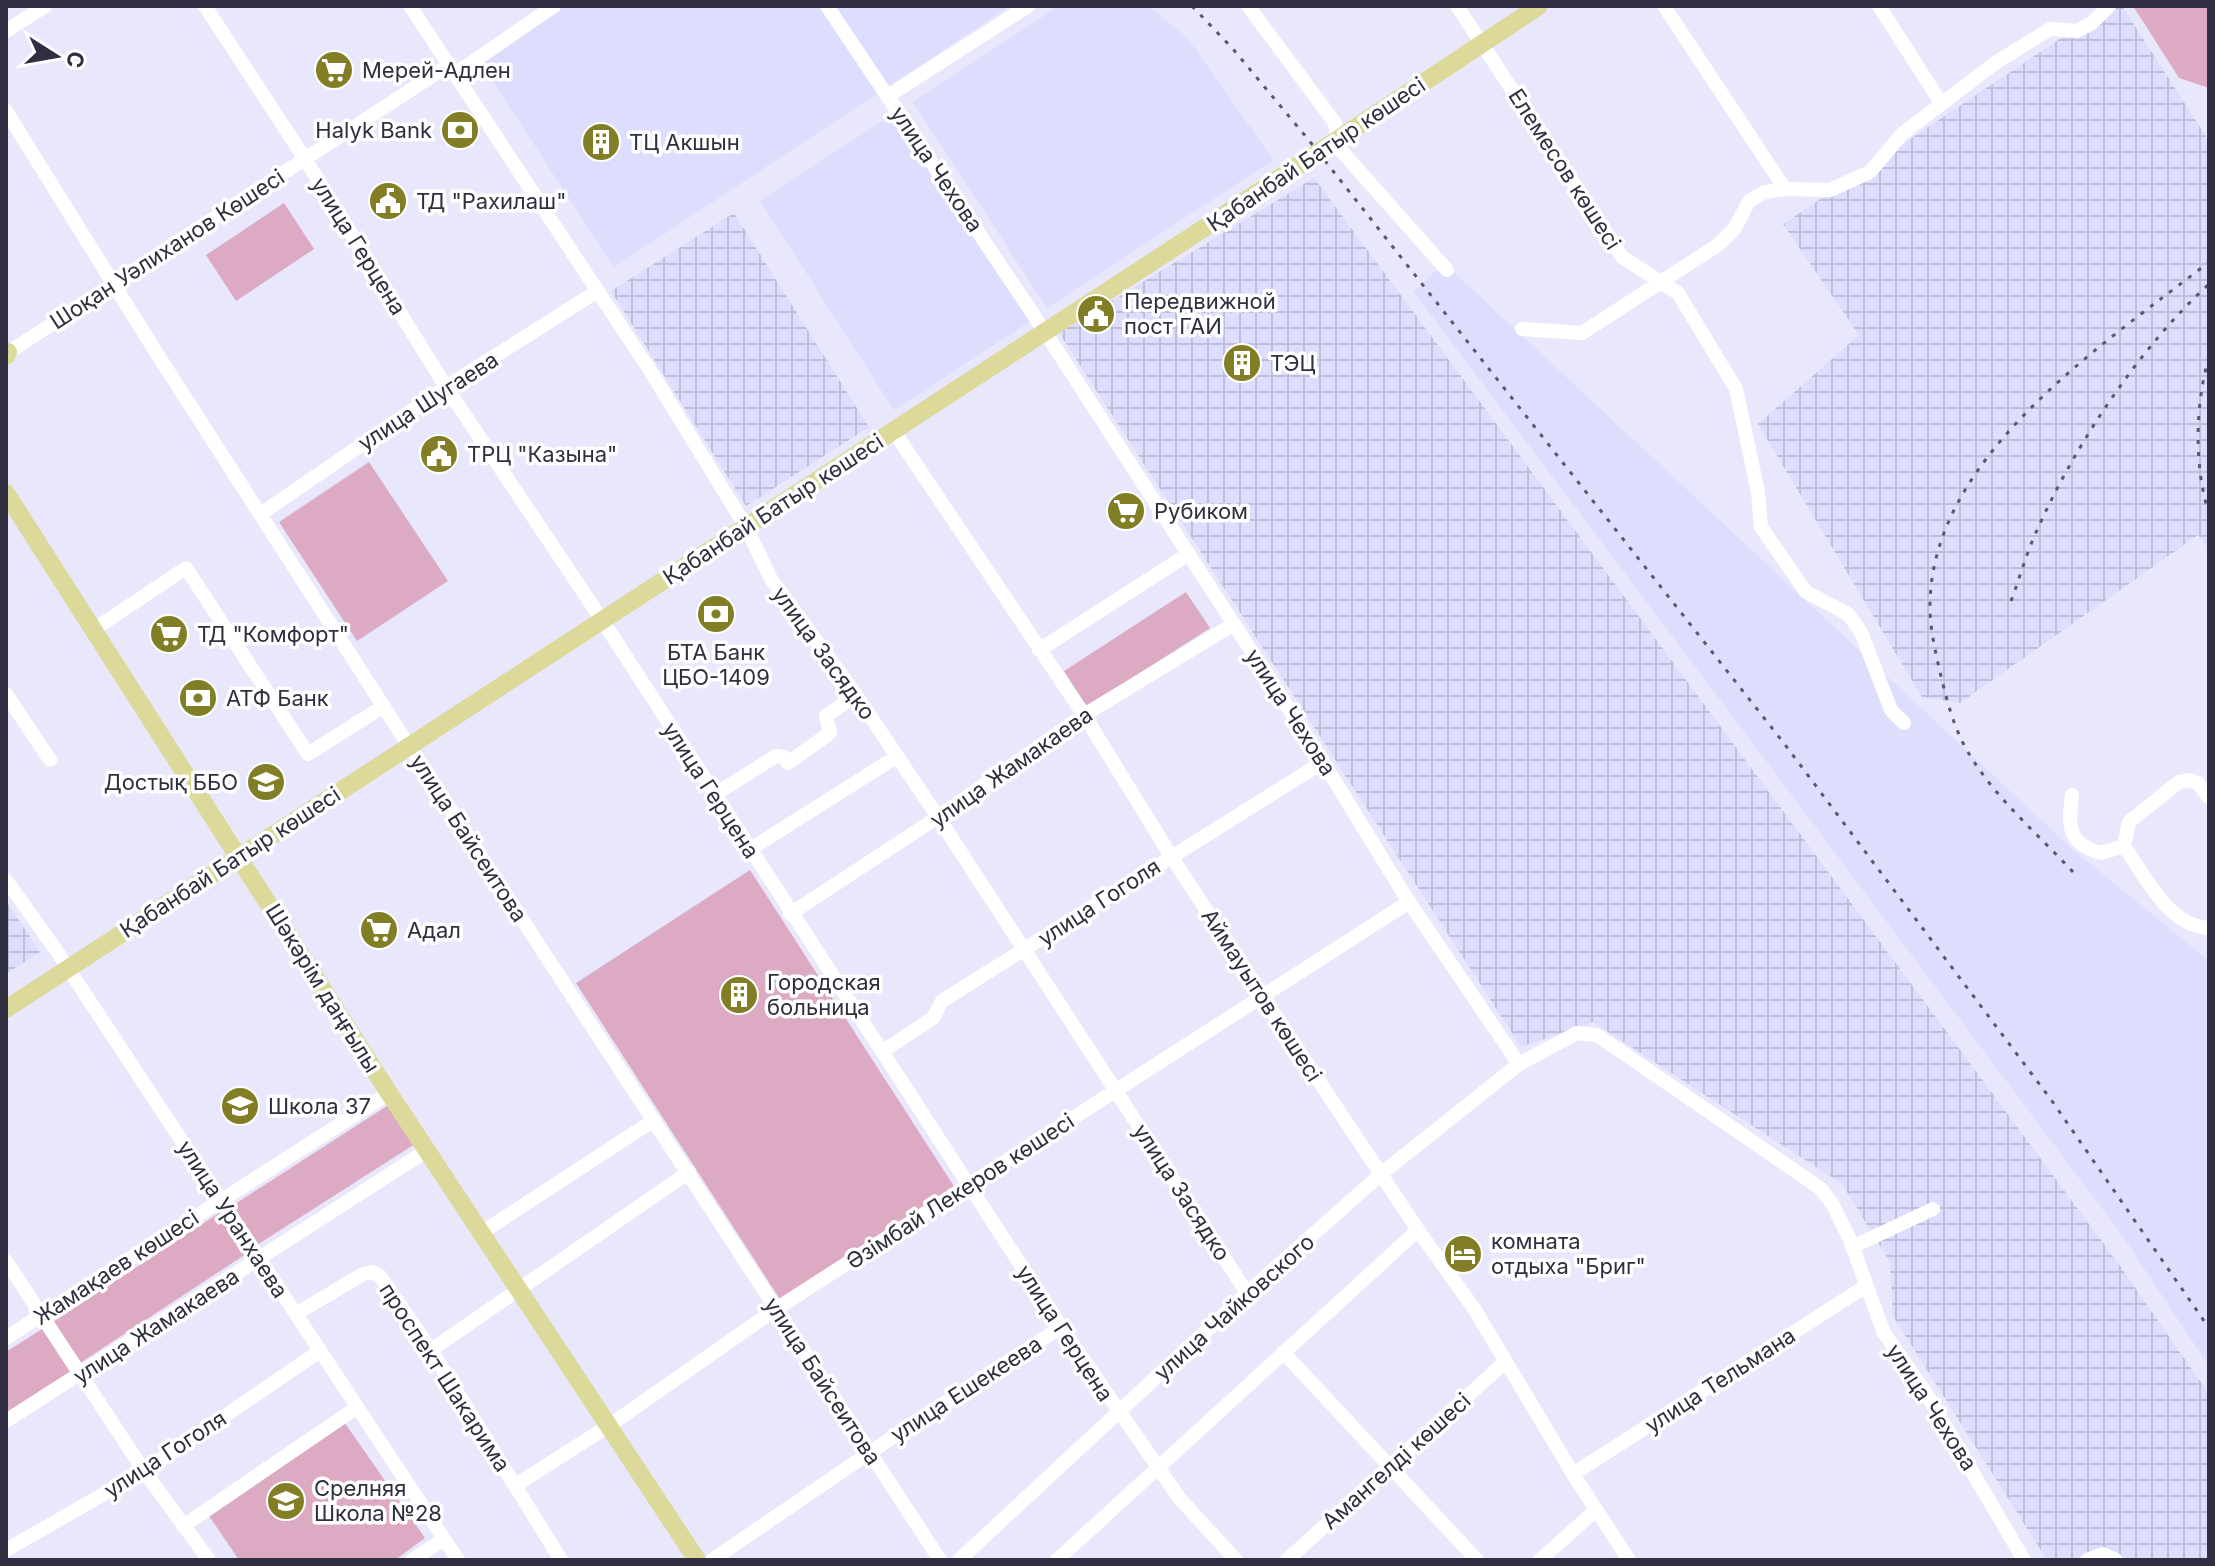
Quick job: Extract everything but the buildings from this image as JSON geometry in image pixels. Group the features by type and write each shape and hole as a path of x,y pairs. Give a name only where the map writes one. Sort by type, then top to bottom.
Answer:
{"main road":[{"name":"Қабанбай Батыр көшесі","path":"6,1009 1539,6"},
{"name":"Шәкәрім даңғылы","path":"6,493 426,1151 697,1560"}],"street":[{"path":"6,31 45,6"},
{"name":"улица Герцена","path":"205,6 305,159 446,387 602,620 790,914 883,1051 1118,1414 1180,1499 1236,1560"},
{"name":"улица Засядко","path":"410,6 653,375 746,527 771,579 856,695 938,817 1247,1293"},
{"name":"Шоқан Уәлиханов Көшесі","path":"7,354 305,159 554,6"},
{"name":"улица Чехова","path":"827,6 1045,332 1323,762 1409,902 1519,1064 1577,1033 1597,1035 1820,1188 1833,1205 1852,1247 1884,1333 1926,1393 2024,1560"},
{"path":"888,96 1028,6"},
{"path":"1248,6 1335,123 1338,147 1447,270"},
{"name":"Елемесов көшесі","path":"1457,6 1622,257 1678,293 1736,389 1758,492 1761,527 1806,592 1848,614 1861,632 1891,710 1904,723"},
{"path":"1664,6 1785,189"},
{"path":"1879,6 1941,103"},
{"path":"1522,329 1582,333 1718,245 1735,228 1749,201 1765,192 1785,189 1830,190 1870,172 1902,134 1995,63 2050,29 2077,31 2092,23 2109,6"},
{"name":"улица Байсеитова","path":"6,111 409,746 940,1560"},
{"name":"улица Шугаева","path":"262,513 446,387 596,292"},
{"name":"Аймауытов көшесі","path":"893,430 1084,715 1263,997 1475,1310 1573,1474 1629,1560"},
{"path":"1039,650 1187,555"},
{"path":"93,630 186,568 308,754 384,706"},
{"name":"улица Жамакаева","path":"790,914 938,817 1084,715 1234,624"},
{"path":"6,694 50,760"},
{"path":"714,795 776,756 784,757 788,763 830,733 826,716 856,695"},
{"path":"749,850 896,757"},
{"name":"улица Гоголя","path":"883,1051 933,1018 942,1001 1323,762"},
{"path":"2209,798 2198,783 2190,780 2179,782 2129,822 2124,846 2170,910 2188,925 2209,928"},
{"path":"2072,795 2068,822 2077,841 2101,853 2124,846"},
{"name":"улица Уранхаева","path":"6,880 458,1560"},
{"name":"Әзімбай Лекеров көшесі","path":"516,1485 967,1184 1409,902"},
{"name":"улица Чайковского","path":"959,1560 1247,1293 1381,1174 1519,1064"},
{"name":"Жамақаев көшесі","path":"6,1338 389,1093"},
{"path":"481,1233 654,1120"},
{"name":"улица Жамакаева","path":"6,1421 426,1151"},
{"path":"431,1350 689,1172"},
{"path":"1852,1247 1933,1209"},
{"path":"1057,1560 1418,1230"},
{"path":"6,1261 144,1471 209,1560"},
{"name":"проспект Шакарима","path":"296,1314 363,1274 372,1272 380,1276 431,1350 561,1560"},
{"name":"улица Тельмана","path":"1573,1474 1866,1286"},
{"name":"улица Ешекеева","path":"712,1560 1061,1327"},
{"name":"улица Гоголя","path":"6,1550 144,1471 320,1351"},
{"path":"1283,1352 1477,1560"},
{"name":"Амангелді көшесі","path":"1287,1560 1505,1362"},
{"path":"183,1526 356,1408"},
{"path":"1540,1560 1596,1510"},
{"path":"412,1560 444,1539"},
{"path":"2087,1560 2098,1554 2116,1560"}],"shaded area":[{"path":"565,6 1010,6 614,267 480,62"},
{"path":"1059,6 1149,6 1189,40 1273,160 1047,308 913,102"},
{"path":"2109,6 2122,6 2209,141 2209,549 2198,535 1960,703 1922,697 1758,424 1859,335 1783,224"},
{"path":"2133,6 2209,6 2209,88 2179,78"},
{"path":"896,112 1031,321 894,410 760,201"},
{"path":"1314,178 2118,1263 2209,1394 2209,1560 2047,1560 1893,1316 1890,1262 1842,1184 1593,1022 1521,1047 1059,333"},
{"path":"284,203 314,249 236,301 206,255"},
{"path":"734,213 869,427 746,506 611,291"},
{"path":"1444,263 2072,849 2209,961 2209,1366 2122,1235 1414,292"},
{"path":"369,462 448,581 357,641 279,522"},
{"path":"1186,592 1210,628 1087,707 1064,671"},
{"path":"750,870 957,1191 783,1304 576,983"},
{"path":"6,901 40,952 6,974"},
{"path":"390,1104 415,1144 257,1245 232,1206"},
{"path":"222,1211 249,1252 80,1363 53,1322"},
{"path":"42,1329 70,1372 6,1413 6,1352"},
{"path":"342,1419 425,1538 395,1560 239,1560 207,1513"}],"railway":[{"path":"1192,6 1233,49 1307,138 1783,742 2052,1101 2209,1328"},
{"path":"2073,872 1999,795 1959,734 1944,687 1931,623 1937,553 1958,502 1990,454 2029,410 2074,368 2209,262"},
{"path":"2011,601 2034,537 2087,435 2132,369 2209,284"},
{"path":"2209,357 2201,395 2198,436 2201,476 2209,514"}],"place":[{"name":"Мерей-Адлен","path":"334,70"},
{"name":"Halyk Bank","path":"460,130"},
{"name":"ТЦ Акшын","path":"601,142"},
{"name":"ТД \"Рахилаш\"","path":"388,201"},
{"name":"Передвижной пост ГАИ","path":"1096,314"},
{"name":"ТЭЦ","path":"1242,363"},
{"name":"ТРЦ \"Казына\"","path":"439,454"},
{"name":"Рубиком","path":"1126,511"},
{"name":"БТА Банк ЦБО-1409","path":"716,614"},
{"name":"ТД \"Комфорт\"","path":"169,634"},
{"name":"АТФ Банк","path":"198,698"},
{"name":"Достық ББО","path":"266,782"},
{"name":"Адал","path":"379,930"},
{"name":"Городская больница","path":"739,995"},
{"name":"Школа 37","path":"240,1106"},
{"name":"комната отдыха \"Бриг\"","path":"1463,1254"},
{"name":"Срелняя Школа №28","path":"286,1501"}]}
